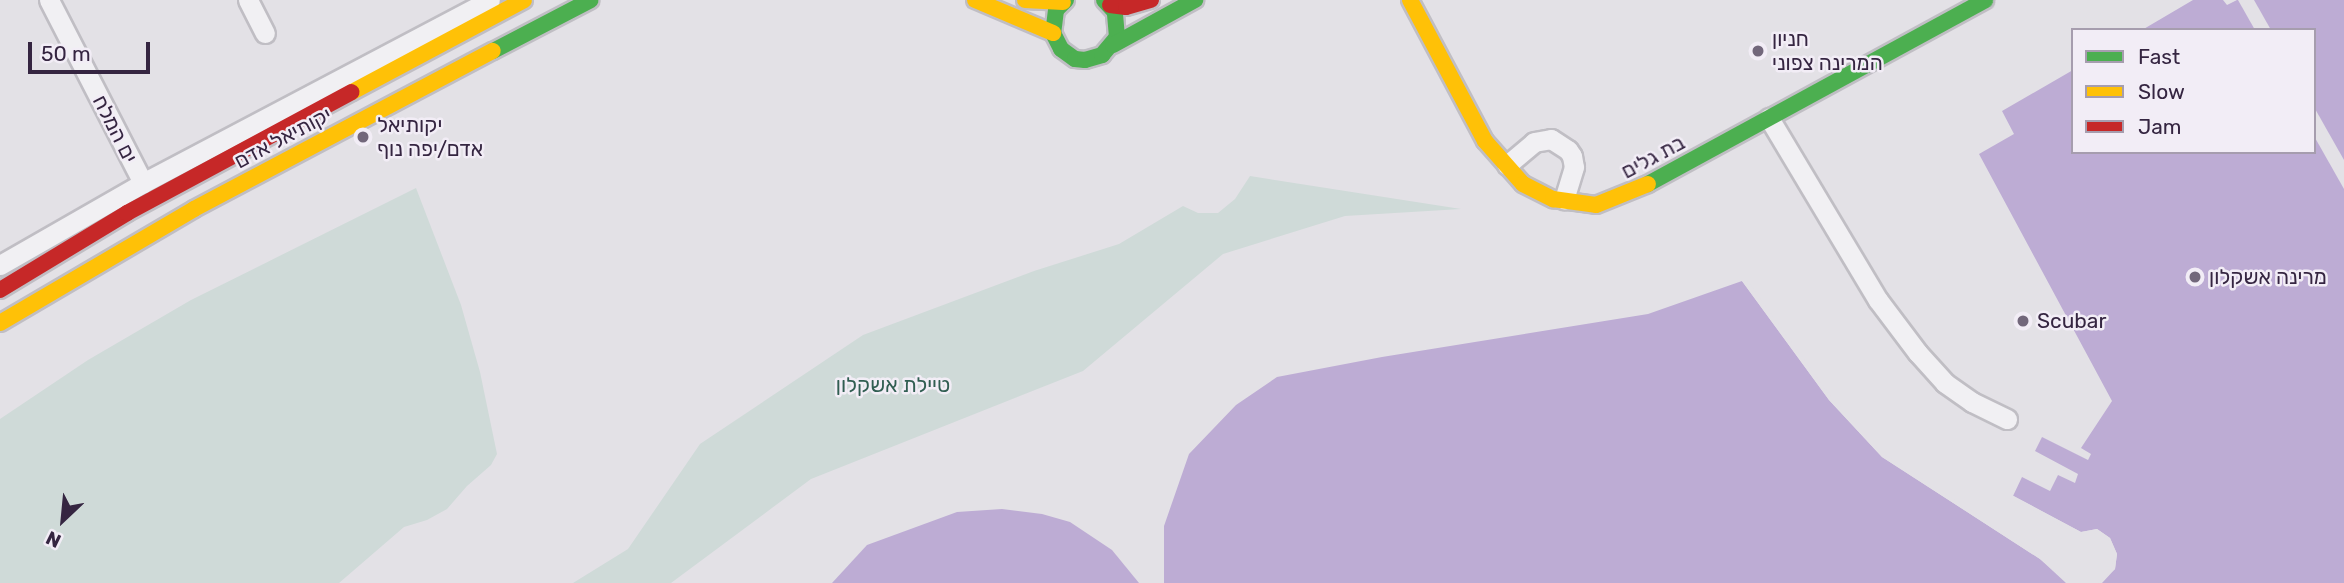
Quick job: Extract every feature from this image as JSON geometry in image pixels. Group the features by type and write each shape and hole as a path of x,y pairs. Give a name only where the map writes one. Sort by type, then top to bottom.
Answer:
{"main road":[{"name":"יקותיאל אדם","path":"0,290 127,213 524,0"},
{"name":"יקותיאל אדם","path":"0,323 91,267 228,191 591,0"},
{"path":"975,0 1053,33"},
{"path":"1025,0 1065,1"},
{"path":"1107,3 1126,6 1151,0"},
{"path":"1065,1 1056,10 1053,33 1061,50 1076,59 1094,59 1113,45 1195,0"},
{"name":"בת גלים","path":"1410,0 1485,141 1522,184 1553,199 1596,205 1629,194 1984,0"},
{"path":"1107,3 1118,20 1113,45"}],"street":[{"name":"ים המלח","path":"49,0 143,183"},
{"path":"248,0 265,33"},
{"path":"0,265 143,183 491,0"},
{"path":"1769,118 1878,300 1918,353 1945,383 1972,402 2007,419"},
{"path":"1507,165 1534,142 1551,139 1568,150 1572,156 1574,167 1564,200"}],"green space":[{"name":"טיילת אשקלון","path":"1250,176 1461,209 1345,216 1223,254 1083,371 811,479 671,583 573,583 628,549 700,444 863,335 1034,271 1119,244 1183,206 1198,213 1218,213 1235,199"},
{"path":"416,188 461,305 480,372 497,454 491,465 467,486 447,509 427,520 404,527 339,583 0,583 0,419 88,360 191,300"}],"shaded area":[{"name":"מרינה אשקלון","path":"2193,0 2223,0 2227,5 2237,0 2344,0 2344,583 2102,583 2115,569 2117,554 2110,538 2097,529 2081,532 2013,496 2022,477 2050,491 2058,475 2075,483 2078,474 2035,451 2042,437 2088,460 2091,454 2081,448 2112,401 1979,154 2014,134 2002,111 2071,71 2071,154 2316,154 2316,28 2145,28"},
{"path":"1742,281 1829,400 1882,457 2040,559 2066,583 1164,583 1164,526 1189,454 1236,405 1277,377 1382,357 1648,314"},
{"path":"1002,509 1042,514 1070,522 1112,550 1139,583 832,583 867,545 957,512"}],"pier":[{"path":"2238,0 2254,0 2270,28 2254,28"},
{"path":"2316,111 2344,160 2344,189 2316,140"},
{"path":"1746,279 1832,398 1884,454 2042,556 2069,583 2040,559 1882,457 1829,400 1742,281"},
{"path":"2010,494 2081,532 2097,529 2110,538 2117,554 2115,569 2098,583 2111,568 2114,555 2108,540 2096,533 2080,536 2011,499"}],"traffic: fast":[{"path":"493,51 591,0"},
{"path":"1066,0 1056,10 1053,33 1061,49 1075,59 1085,60 1102,55 1117,37 1115,12 1104,0"},
{"path":"1113,45 1195,0"},
{"path":"1648,184 1985,0"}],"traffic: slow":[{"path":"352,92 524,0"},
{"path":"975,0 1053,33"},
{"path":"1025,0 1063,2"},
{"path":"1410,0 1485,141 1523,184 1553,199 1596,205 1648,184"},
{"path":"0,323 194,209 493,51"}],"traffic: jam":[{"path":"1110,5 1126,7 1151,0"},
{"path":"0,290 127,213 352,92"}],"place":[{"name":"חניון המרינה צפוני","path":"1758,51"},
{"name":"יקותיאל אדם/יפה נוף","path":"363,137"},
{"name":"מרינה אשקלון","path":"2195,277"},
{"name":"Scubar","path":"2023,321"}]}
